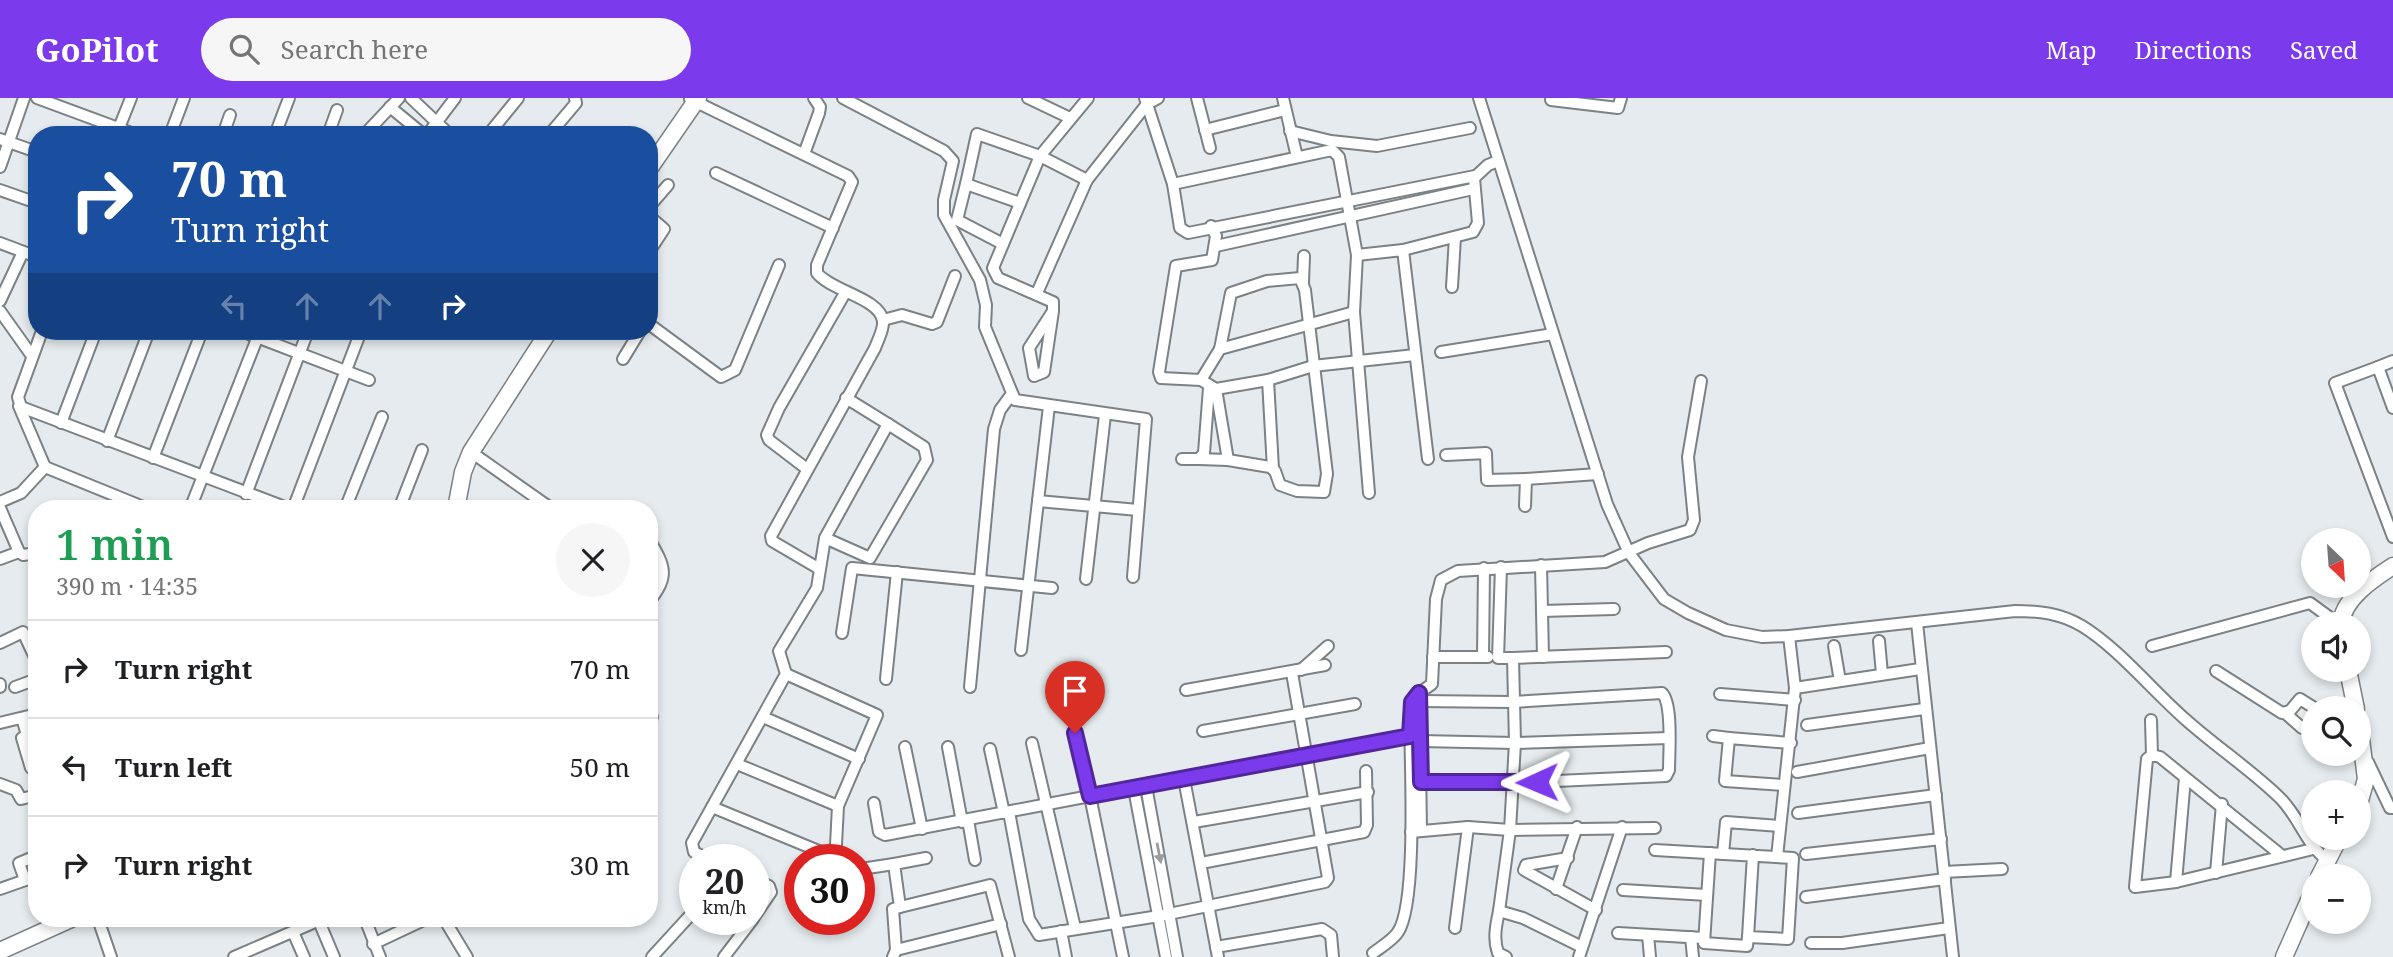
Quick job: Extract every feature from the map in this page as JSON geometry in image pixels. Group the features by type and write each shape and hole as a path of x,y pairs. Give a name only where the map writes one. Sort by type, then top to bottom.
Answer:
{"street":[{"path":"0,167 5,141 24,98"},
{"path":"37,98 114,126"},
{"path":"73,111 78,98"},
{"path":"121,126 131,98"},
{"path":"173,126 184,98"},
{"path":"278,126 289,98"},
{"path":"372,126 399,98"},
{"path":"411,98 440,126"},
{"path":"433,126 455,98"},
{"path":"495,126 518,98"},
{"path":"557,126 576,103 575,98"},
{"path":"804,154 819,113 820,107 814,98"},
{"path":"843,98 944,151 953,161 944,200 944,215 980,280 986,305 985,327 1004,368 1011,395 1022,403 1146,419 1133,577"},
{"path":"1028,98 1070,118"},
{"path":"1053,311 1029,348 1034,376 1044,372 1053,311 1051,299 998,278 993,268 1040,156 1088,98"},
{"path":"1037,293 1087,180 1146,101 1158,98"},
{"path":"1197,98 1210,148"},
{"path":"1283,98 1297,157"},
{"path":"1479,98 1598,474 1629,553 1664,599 1688,614 1747,635 1789,636 1969,615 2043,611 2082,626 2186,720 2280,798 2301,826"},
{"path":"1551,100 1618,108 1621,98"},
{"path":"658,155 694,100 852,180 852,187 817,265 817,273 845,293 871,304 883,320"},
{"path":"1146,101 1173,184 1181,228 1188,233 1211,226 1475,176 1488,164 1498,161"},
{"path":"390,107 414,126"},
{"path":"331,126 337,110"},
{"path":"1205,130 1285,110"},
{"path":"226,126 230,115"},
{"path":"1290,131 1331,141 1377,146 1470,128"},
{"path":"1003,244 957,220 977,134 1040,156 1087,180"},
{"path":"5,141 28,149"},
{"path":"1339,157 1346,141"},
{"path":"1173,184 1332,150 1339,157 1357,255 1354,312 1369,493"},
{"path":"716,173 833,228"},
{"path":"1357,255 1403,250 1473,232 1477,227 1473,189 1475,176"},
{"path":"966,184 1020,203"},
{"path":"658,197 668,185"},
{"path":"1216,246 1473,189"},
{"path":"0,190 28,200"},
{"path":"658,224 664,229 658,238"},
{"path":"1211,226 1216,236 1216,246 1209,263 1176,266 1159,372 1164,379 1209,386 1268,380 1313,366 1415,355"},
{"path":"1452,287 1455,237"},
{"path":"0,243 28,254"},
{"path":"1403,250 1428,459"},
{"path":"0,301 23,252"},
{"path":"1268,380 1273,468 1283,487 1297,491 1321,492 1326,489 1303,282 1304,256"},
{"path":"658,331 721,377 729,376 735,370 779,265"},
{"path":"883,320 902,315 932,324 937,322 955,276"},
{"path":"1199,459 1206,446 1209,386 1220,349 1231,293 1286,277 1296,276 1303,282"},
{"path":"807,469 769,440 767,435 779,408 845,293"},
{"path":"0,311 32,356"},
{"path":"1220,349 1354,312"},
{"path":"818,568 772,541 771,536 875,348 883,320"},
{"path":"1441,352 1552,334"},
{"path":"38,340 18,397 19,406 45,467 126,500"},
{"path":"61,423 93,340"},
{"path":"107,441 146,340"},
{"path":"153,458 199,340"},
{"path":"194,500 257,340"},
{"path":"271,340 299,354 369,380"},
{"path":"246,494 304,340"},
{"path":"295,500 358,340"},
{"path":"458,500 463,472 471,452 543,340"},
{"path":"623,359 635,340"},
{"path":"2393,361 2335,383 2393,537"},
{"path":"2378,367 2393,408"},
{"path":"1373,953 1398,932 1407,902 1421,782 1412,702 1432,684 1436,599 1441,580 1458,571 1484,568 1605,562 1648,543 1690,530 1693,520 1688,457 1701,381"},
{"path":"1209,386 1228,460"},
{"path":"970,687 978,578 994,429 1000,410 1011,395"},
{"path":"825,538 870,558 927,460 925,447 846,398"},
{"path":"19,406 203,479 264,500"},
{"path":"1021,650 1049,406"},
{"path":"1086,579 1105,415"},
{"path":"349,500 382,416"},
{"path":"693,844 786,674 779,651 817,588 818,568 825,538 888,424"},
{"path":"403,500 422,450"},
{"path":"471,452 539,500"},
{"path":"1447,455 1486,453 1487,480 1598,474"},
{"path":"1182,459 1228,460 1273,468"},
{"path":"0,502 21,493 45,467"},
{"path":"1525,506 1526,479"},
{"path":"1038,501 1138,510"},
{"path":"0,508 19,552 28,554"},
{"path":"0,559 19,552"},
{"path":"658,557 664,569 662,583 658,589"},
{"path":"1541,565 1543,657"},
{"path":"2342,612 2393,566"},
{"path":"1498,658 1501,567"},
{"path":"842,633 852,568 978,578 1052,588"},
{"path":"1483,657 1484,568"},
{"path":"886,679 897,572"},
{"path":"2152,646 2310,603 2322,612"},
{"path":"1542,611 1614,609"},
{"path":"1917,623 1924,709 1953,957"},
{"path":"0,643 23,632 28,643"},
{"path":"1777,857 1783,785 1788,780 1795,688 1789,636"},
{"path":"1879,641 1882,674"},
{"path":"1296,672 1328,646"},
{"path":"1834,646 1840,681"},
{"path":"1433,657 1513,658 1666,652"},
{"path":"1506,957 1496,947 1495,930 1510,830 1515,743 1513,658"},
{"path":"1186,690 1325,665"},
{"path":"1795,688 1920,668"},
{"path":"2216,671 2285,713 2301,727"},
{"path":"990,749 1033,931 1039,935 1116,923 1325,882 1328,878 1323,840 1299,712 1296,672"},
{"path":"712,807 826,854 833,851 836,845 838,806 877,718 875,712 786,674"},
{"path":"15,687 28,682"},
{"path":"1419,697 1512,702 1662,693 1667,700 1669,738 1669,770 1666,776 1513,783 1421,782"},
{"path":"1720,694 1794,700"},
{"path":"2285,713 2301,700"},
{"path":"1203,731 1355,704"},
{"path":"1807,725 1924,709"},
{"path":"0,724 28,716"},
{"path":"763,717 859,759"},
{"path":"22,718 27,736 22,737 28,758"},
{"path":"2151,720 2152,755"},
{"path":"1075,733 1124,957"},
{"path":"1713,736 1791,743"},
{"path":"874,803 880,834 965,821 1307,756 1415,739 1515,743 1669,738"},
{"path":"1729,738 1725,781 1783,785"},
{"path":"1415,739 1416,831"},
{"path":"1032,743 1075,928"},
{"path":"905,747 922,828"},
{"path":"948,747 975,860"},
{"path":"1797,772 1930,748"},
{"path":"2152,755 2147,759 2143,772 2133,884 2140,887 2176,882 2308,850"},
{"path":"2152,755 2160,757 2222,804 2281,855"},
{"path":"2371,763 2392,811"},
{"path":"737,764 838,806"},
{"path":"1201,863 1366,829 1366,771"},
{"path":"2176,882 2185,778"},
{"path":"1184,779 1217,952 1322,929 1331,936 1333,957"},
{"path":"0,784 16,790 21,799 28,797"},
{"path":"1146,786 1164,914 1166,957"},
{"path":"1134,789 1177,957"},
{"path":"1194,822 1368,792"},
{"path":"1798,813 1936,795"},
{"path":"2216,873 2222,804"},
{"path":"1723,854 1726,822 1780,826"},
{"path":"1416,831 1468,827 1510,830 1655,828"},
{"path":"1455,928 1468,827"},
{"path":"1556,889 1577,827"},
{"path":"1499,911 1523,918 1581,952 1622,827"},
{"path":"1807,854 1941,839"},
{"path":"1655,850 1793,858 1788,939 1748,937"},
{"path":"2314,850 2328,860"},
{"path":"2326,864 2333,850"},
{"path":"1710,853 1704,943 1747,946 1753,855"},
{"path":"875,867 926,858"},
{"path":"1506,860 1524,866 1568,858"},
{"path":"28,860 19,863 28,874"},
{"path":"894,864 900,907"},
{"path":"1524,866 1526,872 1595,910"},
{"path":"1806,898 1945,875 2002,869"},
{"path":"0,889 28,879"},
{"path":"1001,924 894,953 893,909 990,885 1001,924 1009,957"},
{"path":"1623,890 1707,895"},
{"path":"2284,957 2301,918"},
{"path":"8,952 56,927"},
{"path":"101,927 111,957"},
{"path":"234,957 253,953 303,927"},
{"path":"323,927 334,957"},
{"path":"368,927 380,957"},
{"path":"373,944 409,927"},
{"path":"448,927 463,956"},
{"path":"652,957 679,927"},
{"path":"1811,943 1842,943 1949,928"},
{"path":"1061,931 1066,957"},
{"path":"293,932 304,957"},
{"path":"1618,933 1704,938"},
{"path":"724,957 741,935"},
{"path":"1648,935 1650,957"},
{"path":"1691,937 1693,957"},
{"path":"1842,943 1842,957"}],"route":[{"path":"1075,733 1090,796 1410,736 1412,702 1419,693 1421,782 1537,782"}]}
